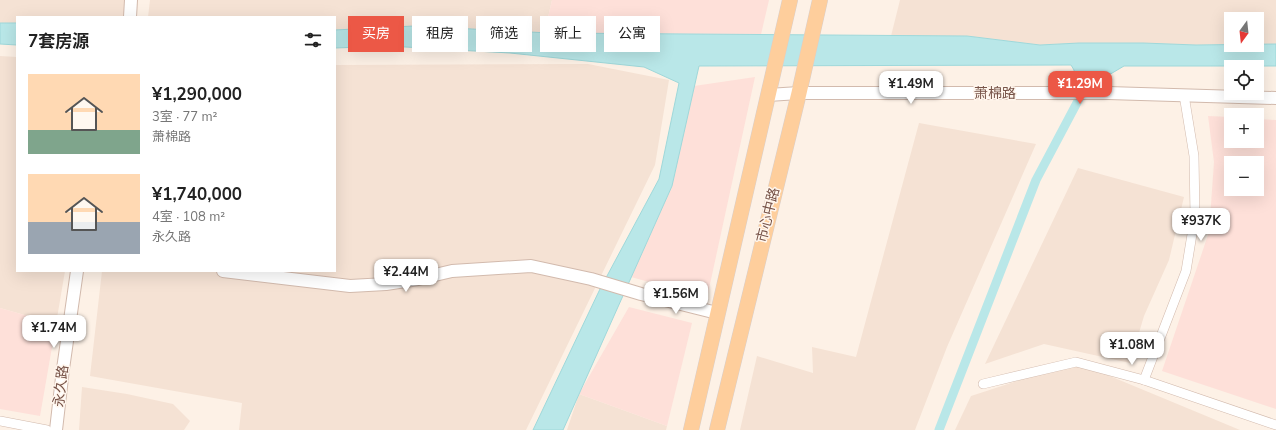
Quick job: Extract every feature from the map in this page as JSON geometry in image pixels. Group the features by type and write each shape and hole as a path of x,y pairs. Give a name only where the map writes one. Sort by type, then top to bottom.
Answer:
{"main road":[{"name":"市心中路","path":"691,430 790,0"},
{"name":"市心中路","path":"717,430 799,93 820,0"}],"street":[{"path":"131,0 131,15"},
{"name":"萧棉路","path":"768,95 799,93 1108,93 1184,96"},
{"path":"1144,380 1186,271 1195,216 1194,156 1184,96 1276,98"},
{"path":"231,272 350,286 386,284 418,279 452,271 531,266 591,279 641,294 717,313"},
{"name":"永久路","path":"56,430 77,272"},
{"path":"983,384 1076,362 1144,380 1276,426"},
{"path":"0,421 47,430"}],"shaded area":[{"path":"0,0 126,0 124,16 16,16 16,34 0,34"},
{"path":"150,0 552,0 548,16 540,16 540,39 532,39 532,16 476,16 476,39 468,39 468,16 412,16 412,38 404,38 404,16 348,16 348,38 336,38 336,16 148,16"},
{"path":"552,0 769,0 759,43 660,41 660,16 604,16 604,40 596,40 596,16 548,16"},
{"path":"900,0 1276,0 1276,44 1264,44 1264,12 1224,12 1224,45 1079,43 1040,45 967,36 891,36"},
{"path":"0,56 16,57 16,272 65,272 56,324 0,308"},
{"path":"588,64 669,80 655,165 526,430 239,430 242,403 90,376 102,272 336,272 336,65"},
{"path":"755,77 707,298 631,277 672,186 694,86"},
{"path":"1208,116 1224,117 1224,148 1264,148 1264,119 1276,120 1276,409 1162,371 1209,232 1214,162"},
{"path":"919,123 1036,144 947,347 915,430 740,430 757,356 813,373 812,347 856,357"},
{"path":"1078,168 1184,197 1169,260 1144,316 1130,363 1044,344 985,364"},
{"path":"629,307 692,323 667,426 579,394"},
{"path":"0,308 56,324 40,416 0,409"},
{"path":"1076,362 1240,430 955,430 971,396"},
{"path":"82,387 127,394 173,404 190,421 184,430 79,430"},
{"path":"579,394 667,426 666,430 567,430"}],"water":[{"path":"0,23 16,23 16,45 0,44"},
{"path":"412,26 412,47 404,47 404,27"},
{"path":"348,29 348,48 336,48 336,30"},
{"path":"468,29 476,29 476,51 468,51"},
{"path":"532,32 540,33 540,52 596,52 596,33 604,33 604,52 660,52 660,34 967,36 1040,45 1079,43 1224,45 1224,52 1264,52 1264,44 1276,44 1276,66 1264,66 1264,60 1224,60 1224,66 1124,66 1097,82 1075,82 1074,70 1071,65 699,66 672,186 563,430 533,430 600,289 659,179 679,83 644,67 493,52 532,52"}],"waterway":[{"path":"939,430 1036,180 1088,82"}]}
